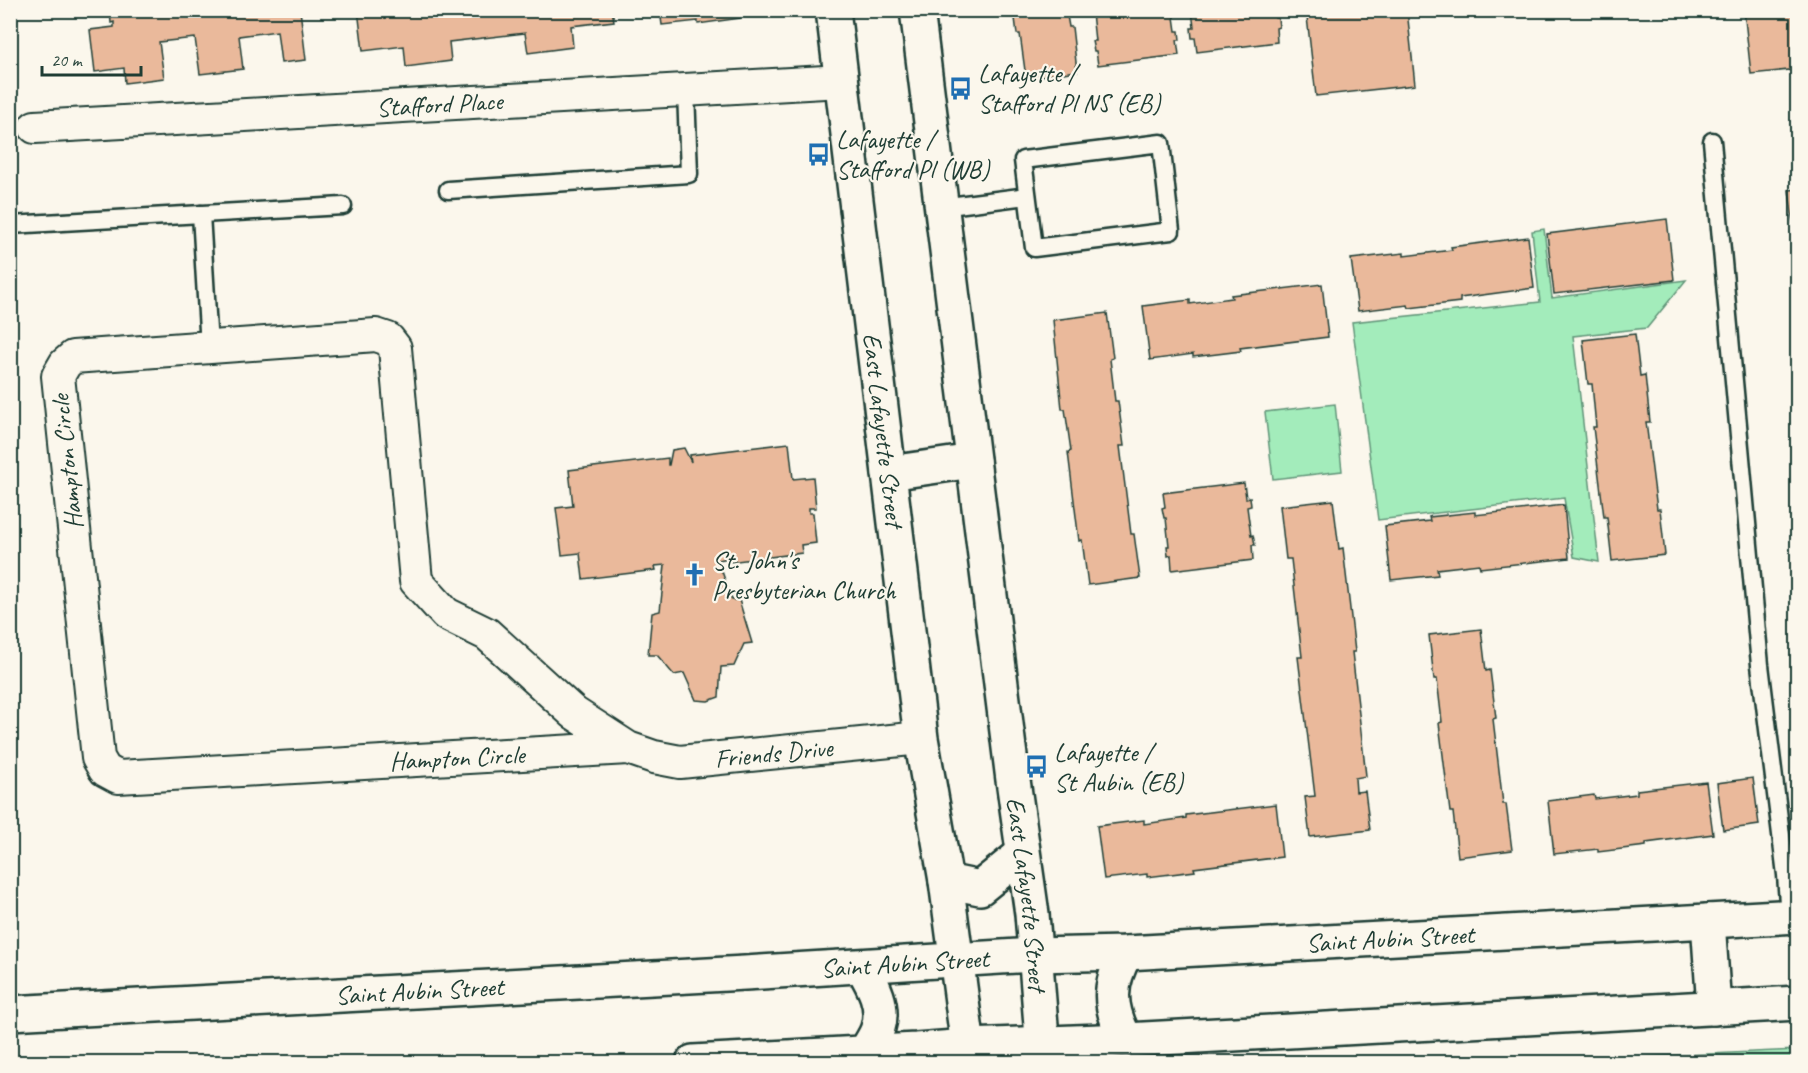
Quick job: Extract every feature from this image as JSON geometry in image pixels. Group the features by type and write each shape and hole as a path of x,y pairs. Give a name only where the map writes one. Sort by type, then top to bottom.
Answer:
{"main road":[{"name":"East Lafayette Street","path":"833,10 921,738 946,881 969,1054"},
{"name":"East Lafayette Street","path":"917,10 1022,854 1032,914 1043,1053"},
{"path":"890,473 973,461"},
{"path":"946,881 980,888 1022,854"},
{"name":"Saint Aubin Street","path":"10,1013 1034,955 1126,953 1793,916"},
{"path":"1708,921 1714,1008"},
{"path":"1125,1040 1118,1025 1112,992 1115,972 1126,953"},
{"path":"862,966 877,993 880,1011 878,1028 865,1053"},
{"path":"693,1062 865,1053 1043,1053 1125,1040 1797,1003"}],"street":[{"name":"Stafford Place","path":"35,127 842,81"},
{"name":"Hampton Circle","path":"376,335 388,339 395,348 416,581 446,614 487,634 574,713 628,748 118,777 105,770 98,758 58,376 65,364 73,357 376,335"},
{"name":"Friends Drive","path":"628,748 654,757 680,762 921,738"}],"lane":[{"path":"448,190 689,174 686,90"},
{"path":"1712,141 1760,664 1793,916"},
{"path":"1161,143 1171,231 1034,248 1027,196 1023,160 1161,143"},
{"path":"940,207 1027,196"},
{"path":"10,225 343,206"},
{"path":"201,214 209,347"}],"green space":[{"path":"1544,229 1552,298 1686,280 1647,328 1573,336 1599,562 1574,557 1564,498 1378,520 1352,322 1540,302 1532,231"},
{"path":"1335,404 1342,471 1273,479 1265,412"},
{"path":"11,898 17,961 11,960"},
{"path":"1797,1050 1797,1062 1528,1062"}],"building":[{"path":"110,10 300,10 306,60 281,63 277,31 239,36 243,69 200,74 195,38 159,42 164,78 125,83 124,68 95,72 90,30 114,27 114,22 111,23"},
{"path":"358,10 612,10 614,21 571,26 573,47 528,53 525,33 449,42 451,61 406,67 404,46 363,51"},
{"path":"660,10 739,10 740,18 698,24 698,21 662,25"},
{"path":"1014,10 1066,10 1069,27 1072,27 1077,71 1026,78"},
{"path":"1088,10 1173,10 1176,31 1179,31 1180,40 1177,40 1179,55 1098,65 1092,41 1095,41 1092,13 1089,14"},
{"path":"1192,10 1274,10 1279,27 1276,28 1277,42 1197,52 1195,38 1192,38 1191,28 1194,28"},
{"path":"1362,10 1407,10 1415,85 1316,96 1307,17"},
{"path":"1744,10 1798,10 1798,69 1751,74"},
{"path":"1798,189 1798,265 1789,190"},
{"path":"1667,219 1674,280 1554,294 1547,234"},
{"path":"1528,237 1534,288 1460,298 1460,302 1358,311 1351,259 1404,253 1404,256"},
{"path":"1322,284 1328,337 1240,348 1241,351 1150,360 1143,306 1190,300 1190,304 1232,298 1231,295"},
{"path":"1107,313 1113,358 1110,359 1115,401 1118,401 1124,446 1120,446 1131,534 1134,534 1140,578 1088,585 1082,540 1079,541 1068,452 1071,451 1065,409 1062,409 1053,320"},
{"path":"1635,334 1640,376 1645,375 1650,422 1646,422 1665,555 1612,561 1593,427 1596,427 1592,384 1588,384 1583,340"},
{"name":"St. John's Presbyterian Church","path":"789,443 793,479 813,477 816,508 809,508 809,513 813,513 816,543 801,545 802,553 729,562 729,558 718,560 732,600 739,600 752,643 744,644 734,666 721,667 719,697 708,701 696,700 684,673 674,675 657,655 648,655 652,613 660,611 665,565 655,566 656,570 583,579 580,553 562,555 556,508 573,506 569,470 668,458 669,465 672,450 684,448 691,462 690,455"},
{"path":"1244,483 1246,498 1250,497 1251,506 1247,507 1251,536 1253,535 1255,545 1252,545 1253,560 1172,570 1171,555 1168,556 1166,518 1164,518 1162,508 1165,507 1163,493"},
{"path":"1333,500 1339,549 1343,548 1366,776 1355,778 1356,792 1365,791 1370,830 1310,837 1305,797 1315,796 1298,657 1302,657 1291,559 1286,559 1280,506"},
{"path":"1564,505 1569,558 1480,568 1479,564 1437,569 1438,575 1391,580 1385,526 1430,521 1429,517 1475,512 1475,515"},
{"path":"1481,629 1486,671 1490,670 1503,804 1506,804 1512,850 1458,857 1439,723 1442,722 1437,679 1434,679 1429,635"},
{"path":"1753,778 1759,825 1723,830 1717,783"},
{"path":"1706,782 1713,834 1646,843 1646,846 1598,852 1598,849 1554,854 1548,801 1594,795 1595,799 1637,794 1637,790"},
{"path":"1276,804 1282,857 1194,868 1195,871 1147,877 1147,874 1104,879 1097,826 1144,820 1144,824 1186,818 1186,815"}],"place":[{"name":"Lafayette / Stafford Pl NS (EB)","path":"960,88"},
{"name":"Lafayette / Stafford Pl (WB)","path":"818,154"},
{"name":"St. John's Presbyterian Church","path":"694,575"},
{"name":"Lafayette / St Aubin (EB)","path":"1036,767"}]}
